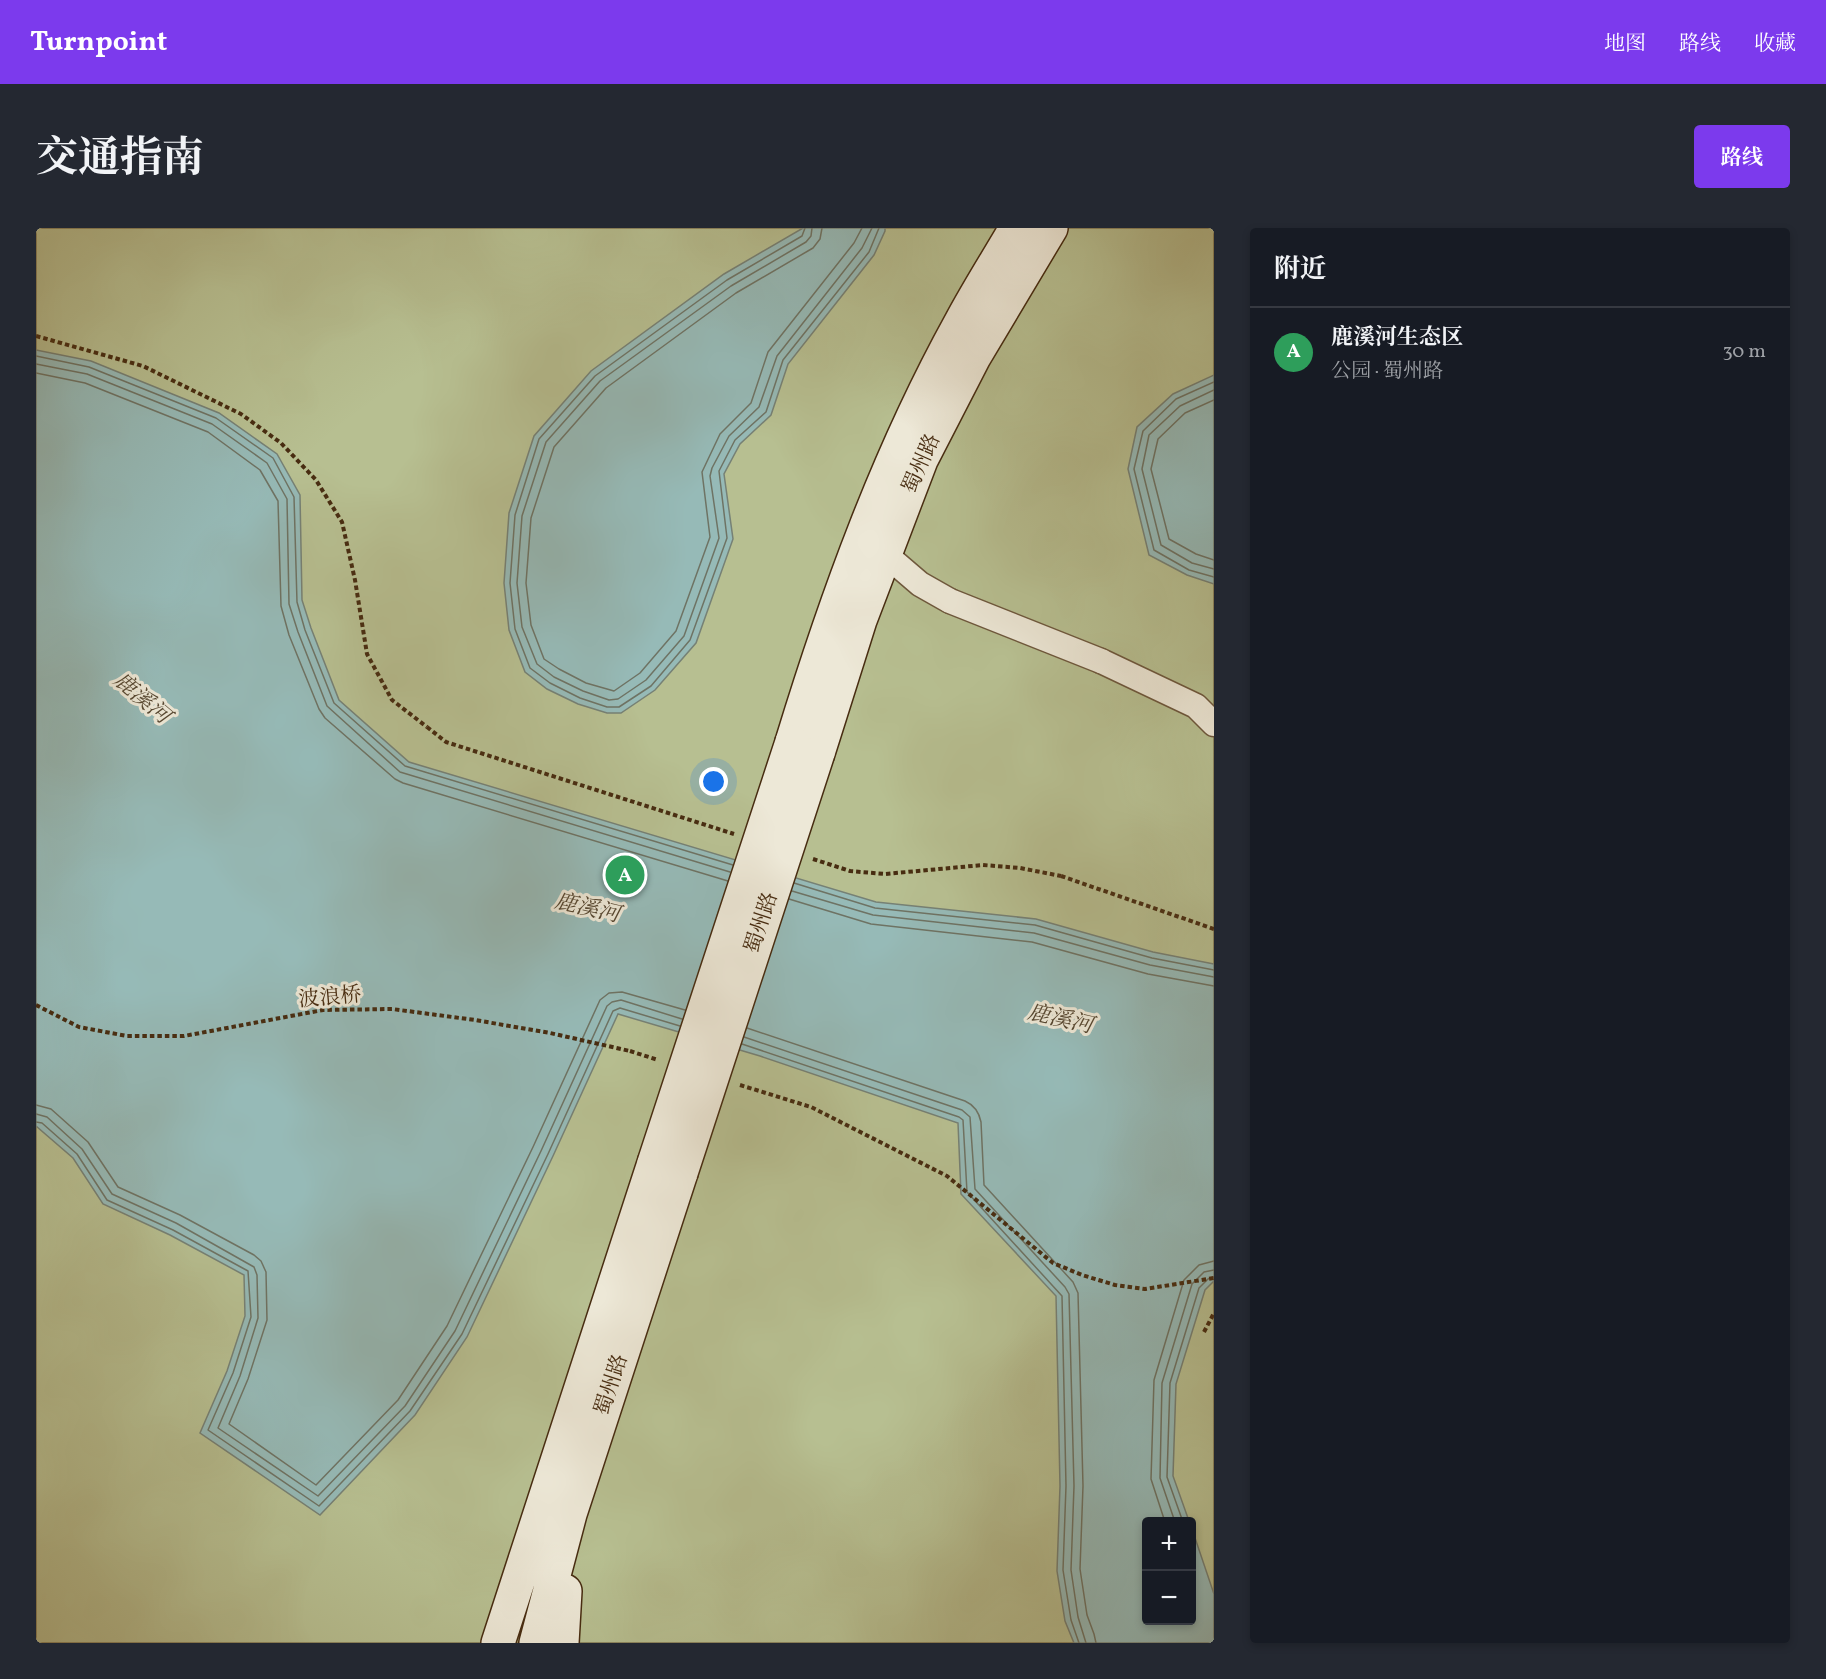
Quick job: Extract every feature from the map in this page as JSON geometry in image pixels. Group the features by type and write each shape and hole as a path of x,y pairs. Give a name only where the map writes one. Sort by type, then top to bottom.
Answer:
{"main road":[{"name":"蜀州路","path":"805,748 822,642 867,524 913,417 960,322 1016,228"},
{"name":"蜀州路","path":"498,1643 530,1545 667,1168 805,748 860,620 921,460 974,357 1051,228"},
{"name":"蜀州路","path":"536,1643 667,1168"},
{"path":"562,1643 570,1514"},
{"path":"479,1643 530,1545"}],"street":[{"path":"885,554 920,584 950,601 1101,661 1196,706 1214,724"}],"path":[{"path":"36,336 143,366 241,414 281,443 316,480 342,522 355,580 367,654 392,700 427,727"},
{"path":"1061,876 1214,929"},
{"name":"波浪桥","path":"36,1005 79,1027 127,1036 184,1036 323,1010 392,1010 475,1020 550,1033 630,1051 664,1062"},
{"path":"732,1082 811,1107 947,1176 1053,1263 1082,1275 1115,1285 1145,1289 1214,1278"},
{"path":"1204,1332 1214,1313"}],"green space":[{"path":"36,228 1214,228 1214,1643 36,1643"}],"water":[{"path":"803,228 885,228 885,231 874,255 788,364 771,415 740,444 724,474 733,539 696,643 655,690 621,713 607,713 578,704 547,689 525,672 509,630 504,583 509,513 534,436 591,371 724,274"},
{"name":"鹿溪河","path":"36,350 91,361 219,413 277,454 300,495 302,600 339,700 409,762 876,902 1036,919 1153,952 1214,964 1214,1281 1205,1290 1176,1384 1173,1476 1188,1517 1142,1517 1142,1625 1196,1625 1196,1541 1214,1594 1214,1643 1074,1643 1065,1621 1057,1571 1060,1486 1056,1296 961,1194 958,1123 760,1056 618,1014 467,1337 415,1415 320,1515 200,1433 227,1371 245,1316 244,1275 170,1235 103,1204 73,1158 36,1126"},
{"path":"1214,375 1214,584 1187,575 1149,555 1128,469 1137,427 1173,394"}],"place":[{"name":"鹿溪河生态区","path":"625,875"}]}
